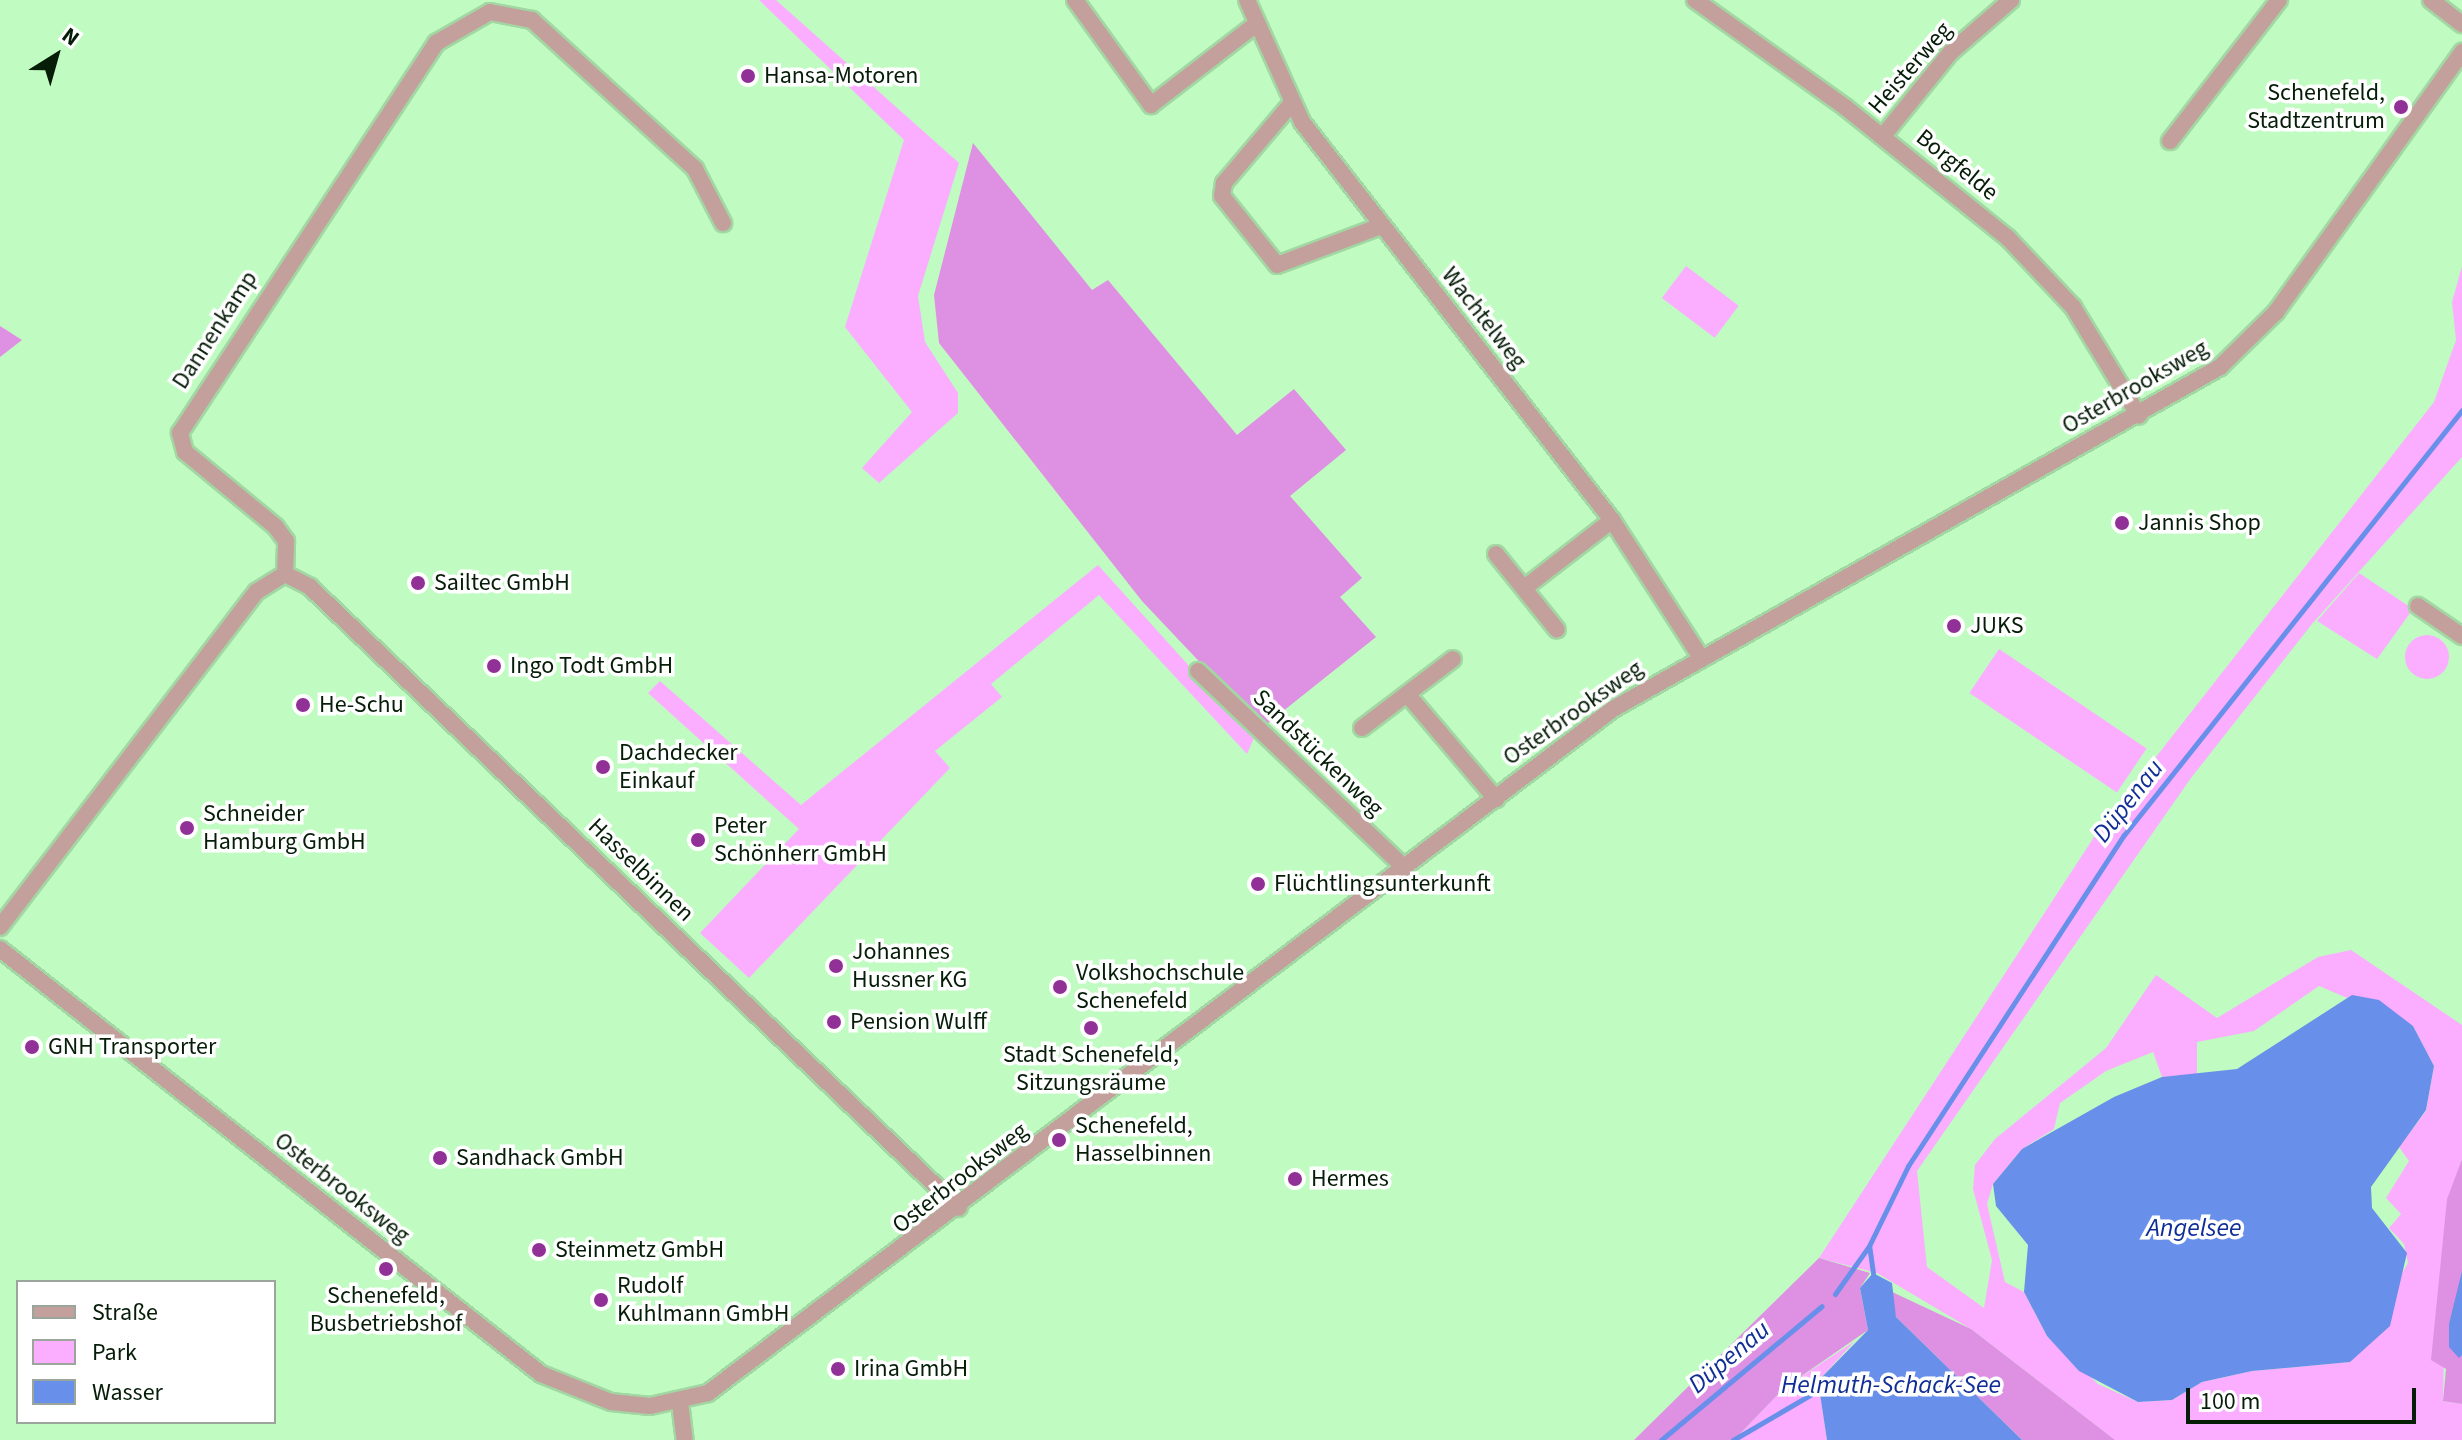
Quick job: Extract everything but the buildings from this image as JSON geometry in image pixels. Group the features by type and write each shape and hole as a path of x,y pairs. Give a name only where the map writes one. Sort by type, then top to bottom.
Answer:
{"street":[{"path":"1075,0 1151,105 1256,24"},
{"name":"Wachtelweg","path":"1247,0 1291,104 1381,226 1612,520 1700,656"},
{"name":"Borgfelde","path":"1695,0 1883,136 2046,277 2088,328 2139,416"},
{"name":"Heisterweg","path":"1883,136 1950,53 2011,0"},
{"path":"2170,141 2279,0"},
{"path":"2431,0 2462,24"},
{"name":"Dannenkamp","path":"285,574 286,541 276,527 185,452 180,433 392,102 456,26 505,10 546,30 695,169 723,223"},
{"name":"Osterbrooksweg","path":"0,949 541,1374 611,1402 680,1402 740,1376 1613,709 1700,656 2139,416 2220,367 2276,312 2462,52"},
{"path":"1291,104 1224,183 1222,196 1277,265 1381,226"},
{"path":"1527,586 1612,520"},
{"path":"1496,554 1527,586 1557,630"},
{"path":"0,927 256,592 285,574"},
{"name":"Hasselbinnen","path":"285,574 310,587 959,1208"},
{"path":"2418,606 2462,636"},
{"path":"1362,728 1453,659"},
{"name":"Sandstückenweg","path":"1198,671 1405,868"},
{"path":"1407,694 1496,799"},
{"path":"680,1402 685,1440"}],"green space":[{"path":"759,0 776,0 959,163 918,296 925,342 958,393 958,413 879,483 862,468 912,412 845,327 904,140"},
{"path":"1686,266 1739,306 1715,338 1662,298"},
{"path":"2462,266 2462,457 2312,624 2191,778 1917,1171 1927,1267 1984,1308 1992,1260 1973,1189 1975,1165 1995,1139 2106,1048 2156,975 2217,1018 2318,957 2351,950 2462,1025 2462,1159 2447,1200 2443,1401 2462,1404 2462,1440 2115,1440 1971,1329 1877,1273 1819,1258 2098,831 2434,402 2456,340 2452,302","holes":["2319,986 2413,1026 2434,1066 2426,1111 2399,1147 2409,1161 2386,1198 2401,1214 2389,1228 2404,1244 2408,1263 2350,1362 2252,1371 2202,1382 2172,1400 2138,1402 2098,1384 2047,1336 2024,1292 2005,1282 1987,1204 1993,1184 2022,1149 2054,1129 2060,1103 2106,1071 2153,1052 2162,1077 2197,1075 2197,1042 2254,1031"]},
{"path":"1098,565 1254,738 1247,754 1099,595 991,684 1002,697 935,751 950,768 749,978 700,933 799,829 648,693 660,681 801,805"},
{"path":"2359,573 2413,609 2377,659 2317,621"},
{"path":"2427,635 2443,641 2449,657 2443,673 2427,679 2411,673 2405,657 2411,641"},
{"path":"1999,649 2147,749 2117,792 1969,693"},
{"path":"1855,1341 1818,1381 1827,1440 1734,1440 1784,1388"}],"shaded area":[{"path":"973,143 1092,290 1108,280 1237,435 1294,389 1346,450 1290,496 1362,578 1340,597 1376,637 1262,728 1142,601 939,343 934,295"},
{"path":"0,326 22,340 0,357"},
{"path":"2462,1159 2462,1404 2443,1401 2446,1369 2431,1360 2447,1199"},
{"path":"1819,1258 1870,1273 1860,1288 1868,1330 1784,1388 1734,1440 1634,1440"},
{"path":"1890,1291 1971,1329 2115,1440 2022,1440 1896,1317"}],"water":[{"name":"Angelsee","path":"2352,995 2379,1000 2413,1026 2434,1066 2426,1110 2371,1187 2372,1208 2407,1253 2390,1326 2350,1362 2252,1371 2202,1382 2172,1400 2138,1402 2079,1371 2047,1336 2024,1292 2028,1245 1996,1206 1993,1184 2022,1149 2114,1097 2162,1077 2237,1069"},
{"path":"2462,1271 2462,1355 2459,1358 2449,1347 2449,1324"},
{"name":"Helmuth-Schack-See","path":"1873,1273 1892,1283 1896,1317 2022,1440 1827,1440 1818,1381 1868,1330 1860,1288"}],"waterway":[{"name":"Düpenau","path":"1873,1273 1869,1246 1908,1166 2124,835 2462,410"},
{"name":"Düpenau","path":"1835,1294 1869,1246"},
{"name":"Düpenau","path":"1661,1440 1822,1306"},
{"path":"1733,1440 1817,1391"}],"place":[{"name":"Hansa-Motoren","path":"748,76"},
{"name":"Schenefeld, Stadtzentrum","path":"2401,107"},
{"name":"Jannis Shop","path":"2122,523"},
{"name":"Sailtec GmbH","path":"418,583"},
{"name":"JUKS","path":"1954,626"},
{"name":"Ingo Todt GmbH","path":"494,666"},
{"name":"He-Schu","path":"303,705"},
{"name":"Dachdecker Einkauf","path":"603,767"},
{"name":"Schneider Hamburg GmbH","path":"187,828"},
{"name":"Peter Schönherr GmbH","path":"698,840"},
{"name":"Flüchtlingsunterkunft","path":"1258,884"},
{"name":"Johannes Hussner KG","path":"836,966"},
{"name":"Volkshochschule Schenefeld","path":"1060,987"},
{"name":"Pension Wulff","path":"834,1022"},
{"name":"Stadt Schenefeld, Sitzungsräume","path":"1091,1028"},
{"name":"GNH Transporter","path":"32,1047"},
{"name":"Schenefeld, Hasselbinnen","path":"1059,1140"},
{"name":"Sandhack GmbH","path":"440,1158"},
{"name":"Hermes","path":"1295,1179"},
{"name":"Steinmetz GmbH","path":"539,1250"},
{"name":"Schenefeld, Busbetriebshof","path":"386,1269"},
{"name":"Rudolf Kuhlmann GmbH","path":"601,1300"},
{"name":"Irina GmbH","path":"838,1369"}]}
